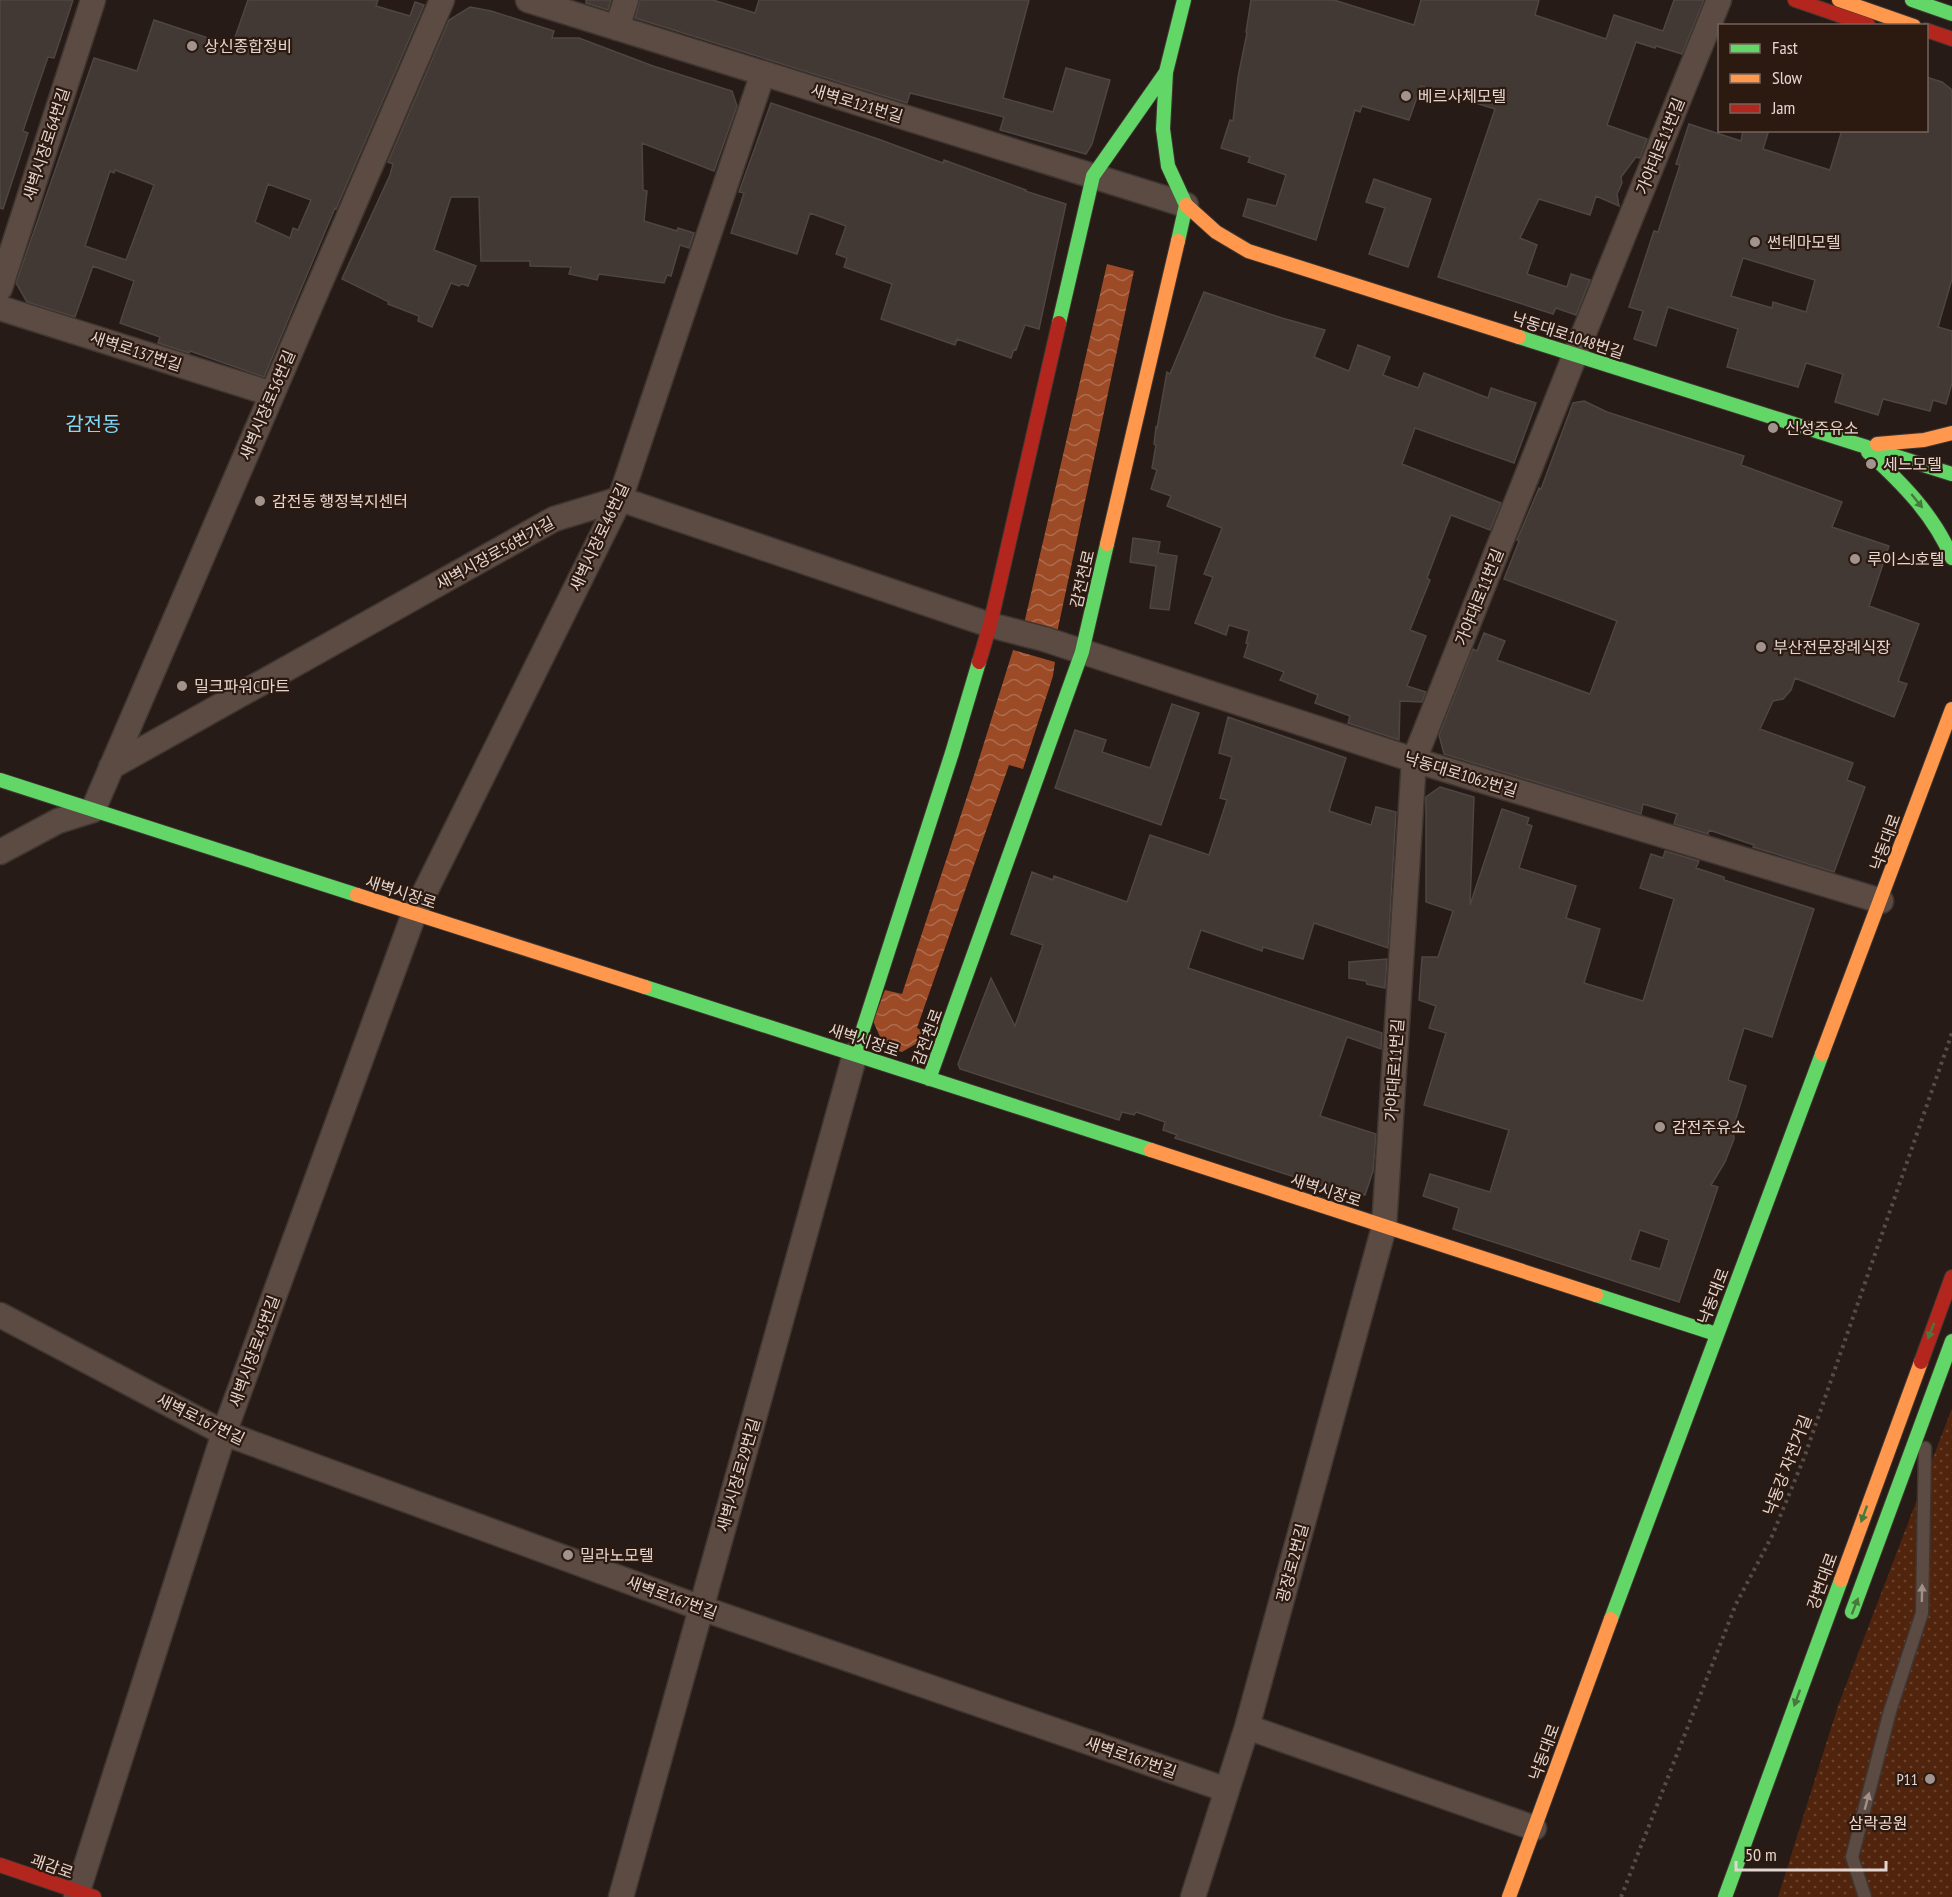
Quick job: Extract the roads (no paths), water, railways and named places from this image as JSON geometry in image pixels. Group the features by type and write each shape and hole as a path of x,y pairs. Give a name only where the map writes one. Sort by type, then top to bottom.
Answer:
{"main road":[{"path":"1184,0 1166,72 1163,129 1168,166 1186,206"},
{"path":"1795,0 1864,24"},
{"path":"1839,0 1908,24"},
{"path":"1878,0 1952,26"},
{"path":"1912,0 1952,14"},
{"path":"1928,31 1952,39"},
{"path":"855,1054 952,753 990,625 1093,176 1166,72"},
{"name":"낙동대로1048번길","path":"1186,206 1216,232 1248,251 1952,474"},
{"name":"감전천로","path":"929,1079 1082,652 1186,206"},
{"path":"1860,445 1912,442 1952,434"},
{"path":"1860,445 1901,482 1921,506 1938,530 1952,558"},
{"name":"낙동대로","path":"1509,1897 1716,1334 1952,709"},
{"name":"새벽시장로","path":"0,780 855,1054 1716,1334"},
{"name":"강변대로","path":"1725,1897 1952,1277"},
{"path":"1847,1625 1952,1341"},
{"name":"괘감로","path":"0,1865 83,1895"}],"street":[{"name":"새벽시장로64번길","path":"0,288 93,0"},
{"name":"새벽시장로56번길","path":"93,810 442,0"},
{"name":"새벽로121번길","path":"528,0 1186,206"},
{"path":"617,28 626,0"},
{"name":"가야대로11번길","path":"1384,1227 1414,760 1719,0"},
{"name":"새벽시장로46번길","path":"414,914 620,499 763,73"},
{"name":"새벽로137번길","path":"0,308 272,394"},
{"path":"620,499 990,625"},
{"name":"새벽시장로56번가길","path":"111,767 554,519 620,499"},
{"name":"낙동대로1062번길","path":"990,625 1044,639 1414,760 1881,901"},
{"path":"0,852 58,821 93,810"},
{"name":"새벽시장로45번길","path":"83,1895 224,1433 414,914"},
{"name":"새벽시장로29번길","path":"621,1897 855,1054"},
{"name":"광장로2번길","path":"1193,1897 1247,1726 1384,1227"},
{"name":"새벽로167번길","path":"0,1315 224,1433 701,1608 1227,1790"},
{"path":"1247,1726 1534,1828"}],"lane":[{"path":"1865,1897 1852,1857 1890,1711 1922,1614 1926,1413"}],"water":[{"path":"1107,264 1134,271 1057,633 1024,624"},
{"path":"1013,650 1055,662 1053,676 1023,769 1009,765 917,1028 931,1035 902,1052 885,1048 873,1021 885,990 902,994"}],"place":[{"name":"상신종합정비","path":"192,46"},
{"name":"베르사체모텔","path":"1406,96"},
{"name":"썬테마모텔","path":"1755,242"},
{"name":"신성주유소","path":"1773,428"},
{"name":"세느모텔","path":"1871,464"},
{"name":"감전동 행정복지센터","path":"260,501"},
{"name":"루이스J호텔","path":"1855,559"},
{"name":"부산전문장례식장","path":"1761,647"},
{"name":"밀크파워C마트","path":"182,686"},
{"name":"감전주유소","path":"1660,1127"},
{"name":"밀라노모텔","path":"568,1555"},
{"name":"P11","path":"1930,1779"}],"district":[{"name":"감전동","path":"93,424"}],"park label":[{"name":"삼락공원","path":"1878,1823"}]}
